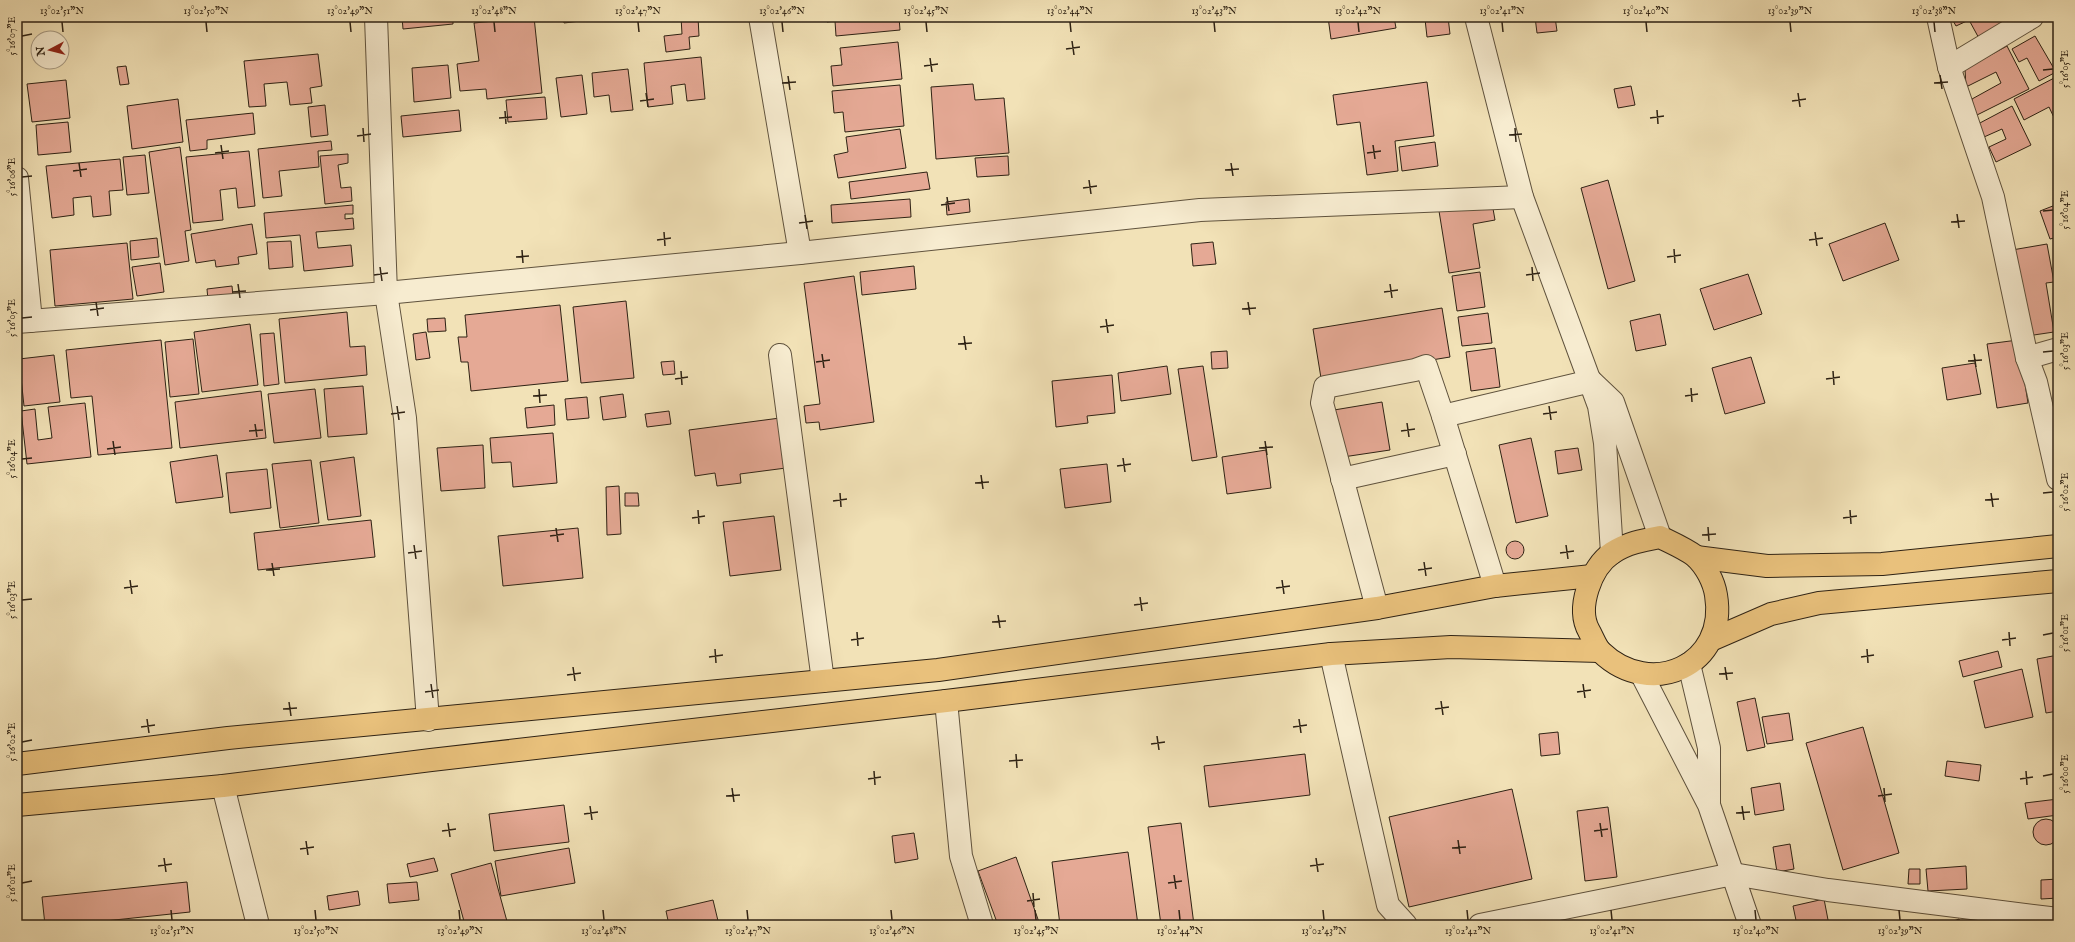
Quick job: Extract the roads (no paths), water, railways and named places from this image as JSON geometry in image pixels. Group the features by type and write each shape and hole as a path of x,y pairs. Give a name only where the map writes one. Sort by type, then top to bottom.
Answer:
{"main road":[{"path":"1660,537 1680,546 1696,557 1714,582 1719,611 1711,640 1702,653 1690,664 1666,674 1642,675 1619,666 1600,651 1587,628 1584,601 1592,576 1600,564 1612,553 1635,542 1660,537"},
{"path":"1696,557 1767,566 1882,564 2058,546"},
{"path":"17,764 228,738 938,670 1377,608 1495,586 1592,576"},
{"path":"1711,640 1772,614 1819,603 2058,581"},
{"path":"17,804 223,786 1331,654 1450,647 1600,651"}],"street":[{"path":"376,17 386,293 405,418 428,720"},
{"path":"760,17 800,253"},
{"path":"1476,17 1522,197 1599,406 1605,443 1612,553"},
{"path":"1938,17 1949,67 1994,197 2027,358 2036,382 2058,479"},
{"path":"1949,67 2032,17"},
{"path":"17,178 24,321 386,293 800,253 1200,210 1522,197"},
{"path":"2027,358 2058,349"},
{"path":"780,355 823,681"},
{"path":"1377,608 1322,403 1325,387 1415,370 1426,366 1455,454 1495,586"},
{"path":"1443,416 1591,381"},
{"path":"1591,381 1613,402 1660,537"},
{"path":"1342,479 1455,454"},
{"path":"1331,654 1388,905 1406,925"},
{"path":"1690,664 1709,748 1709,805"},
{"path":"1642,675 1709,805 1750,925"},
{"path":"946,701 961,856 982,925"},
{"path":"223,786 258,925"},
{"path":"1480,925 1733,874 1828,890 2058,919"}]}
